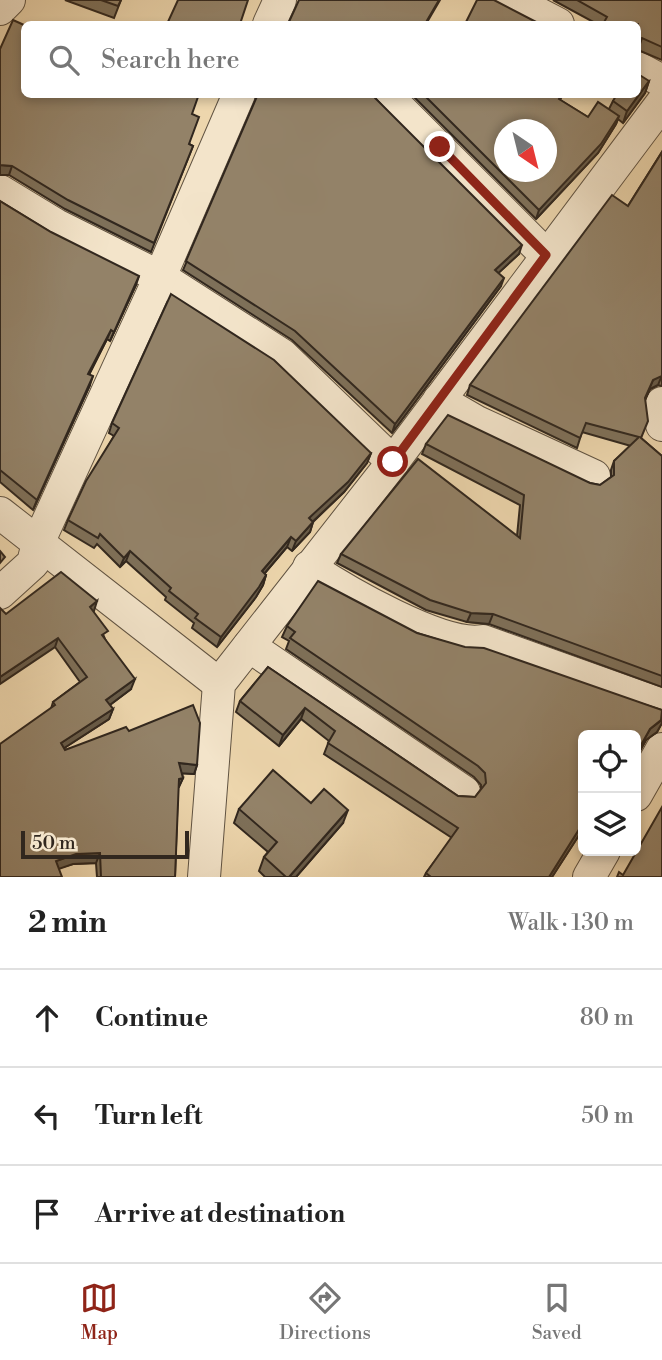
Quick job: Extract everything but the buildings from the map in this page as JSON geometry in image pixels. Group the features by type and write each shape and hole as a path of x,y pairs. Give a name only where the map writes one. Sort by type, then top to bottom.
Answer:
{"street":[{"path":"0,9 9,0"},
{"path":"270,21 279,0"},
{"path":"512,0 552,21"},
{"path":"641,70 662,81"},
{"path":"0,593 33,563 38,543 160,277 237,98"},
{"path":"389,98 546,255"},
{"path":"204,877 219,684 393,462 546,255 660,109"},
{"path":"0,191 56,225 160,277 282,355 393,462"},
{"path":"439,400 477,422 594,477"},
{"path":"662,403 659,413 662,425"},
{"path":"0,513 219,684"},
{"path":"309,567 371,606 399,617 466,643 484,641 662,705"},
{"path":"249,646 464,792"},
{"path":"637,793 662,749"},
{"path":"589,877 601,856"}],"route":[{"path":"393,462 546,255 440,147"}]}
